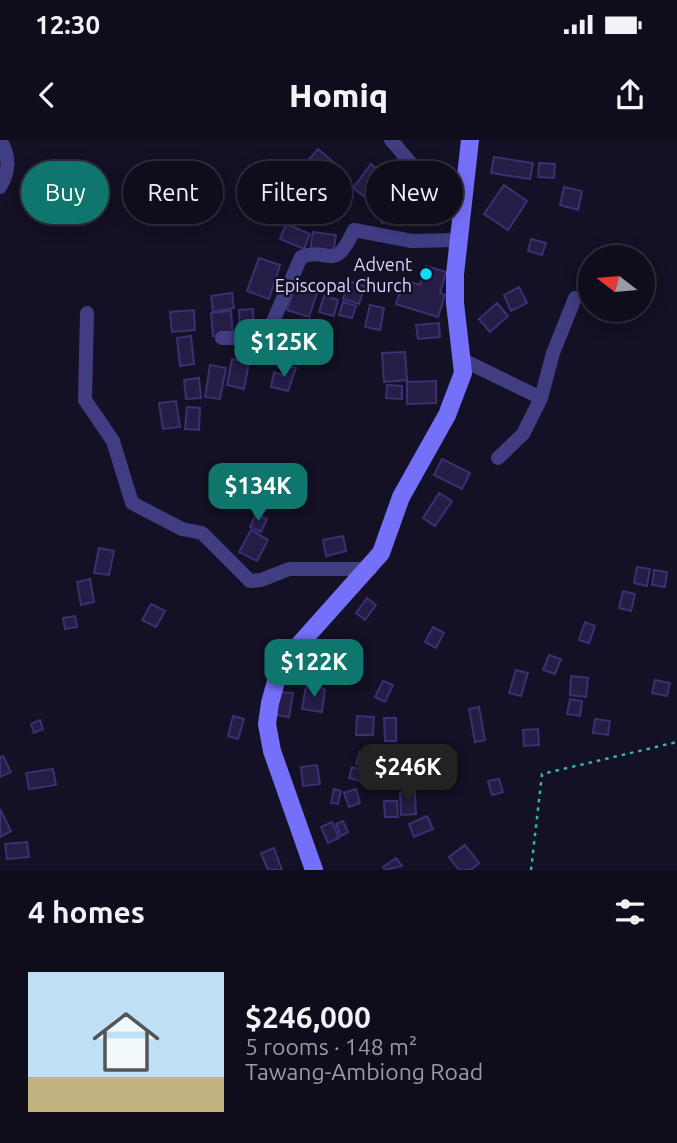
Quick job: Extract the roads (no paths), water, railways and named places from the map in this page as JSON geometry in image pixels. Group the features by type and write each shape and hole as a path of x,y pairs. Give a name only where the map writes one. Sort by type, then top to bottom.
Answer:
{"main road":[{"path":"463,188 470,140"},
{"path":"314,870 272,751 267,724 270,703 289,656 370,569 381,553 401,497 447,415 463,373 455,303 458,224"}],"street":[{"path":"0,140 8,155 8,164 0,187"},
{"path":"391,140 410,161"},
{"path":"222,338 256,338 268,333 301,257 333,258 340,255 354,230 412,241 456,240"},
{"path":"498,458 523,434 541,398 553,353 575,298"},
{"path":"87,313 85,400 113,441 132,503 174,525 202,533 250,581 261,580 289,569 370,569"},
{"path":"463,360 541,398"}],"place":[{"name":"Advent Episcopal Church","path":"426,274"}]}
